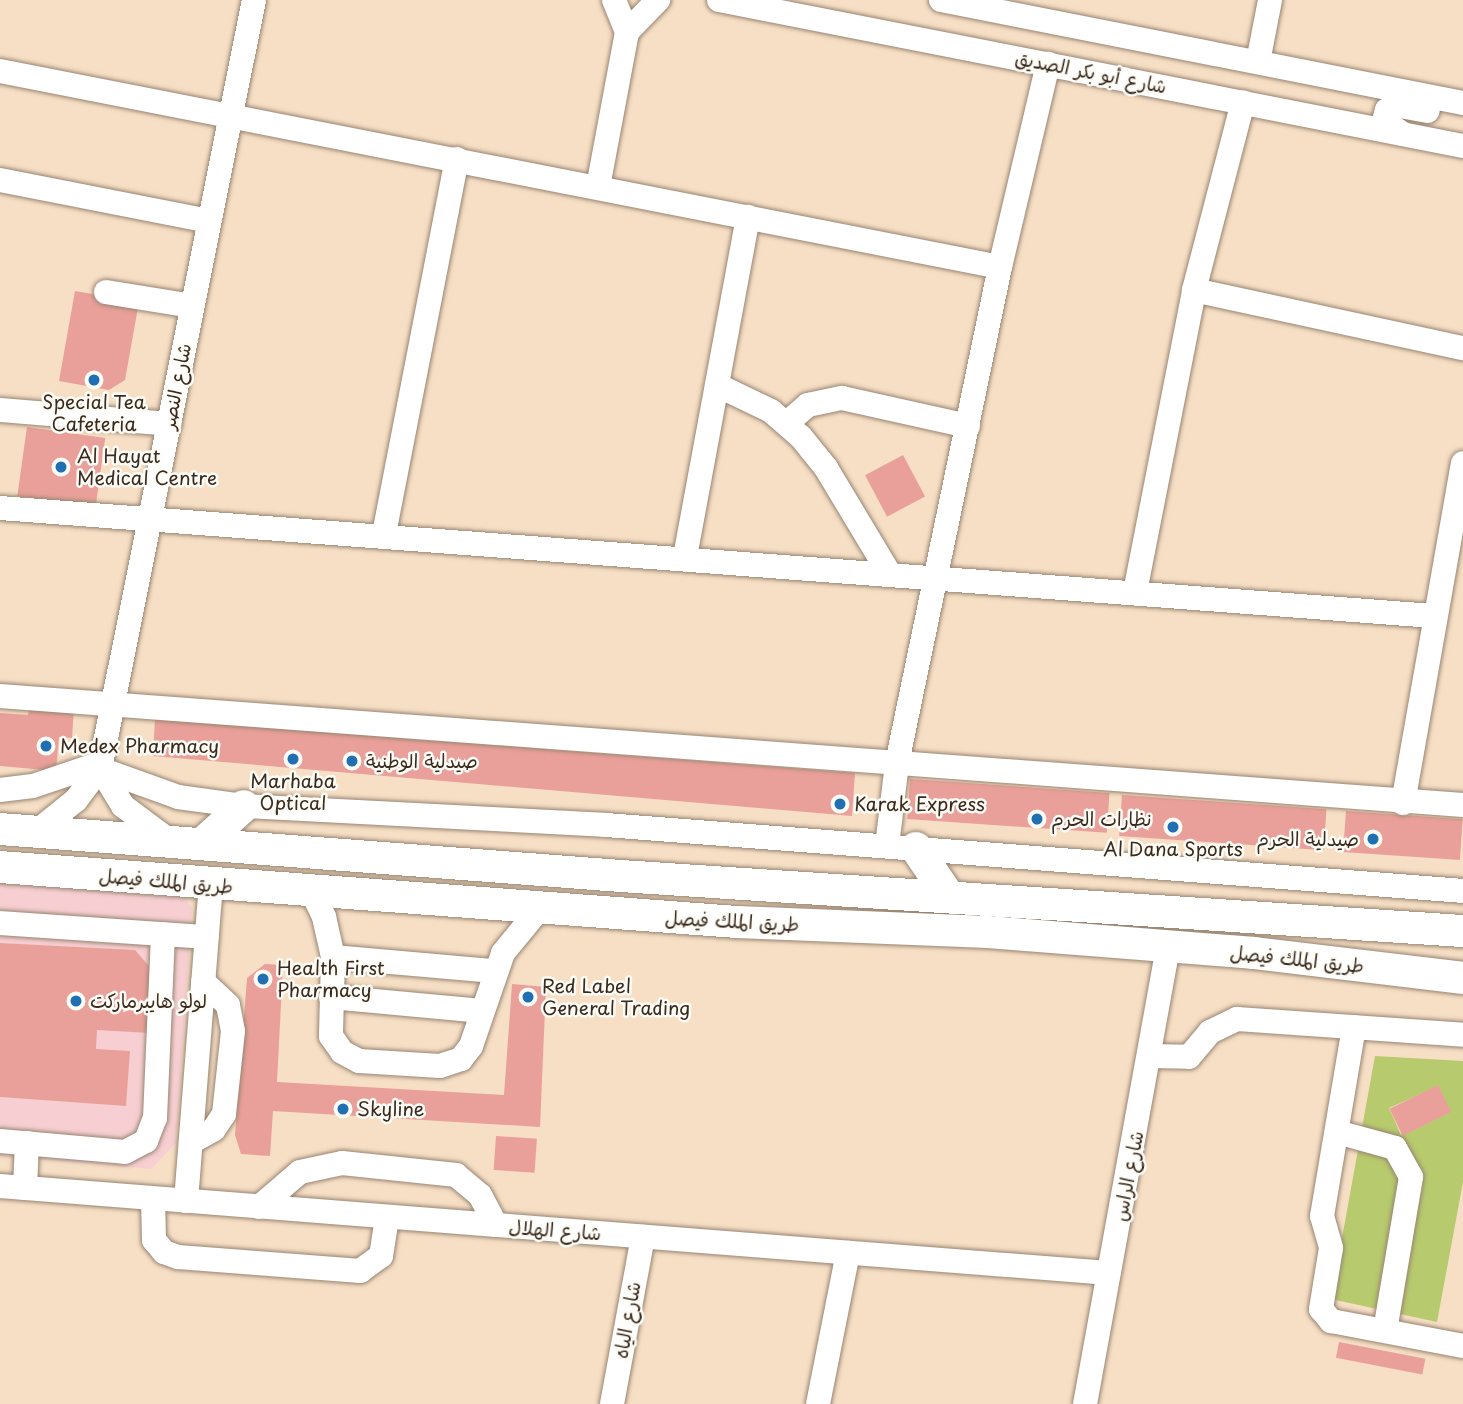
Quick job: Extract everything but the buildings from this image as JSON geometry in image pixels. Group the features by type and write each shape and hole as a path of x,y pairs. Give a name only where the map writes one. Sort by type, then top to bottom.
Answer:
{"main road":[{"path":"203,844 244,806"},
{"name":"طريق الملك فيصل","path":"0,829 607,876 948,895 1463,931"},
{"path":"901,847 948,895"},
{"name":"طريق الملك فيصل","path":"0,867 540,908 988,932 1463,978"},
{"path":"1168,948 1172,931 1185,927 1412,941 1463,939"}],"street":[{"path":"597,187 627,32 614,0"},
{"path":"627,32 658,0"},
{"name":"شارع أبو بكر الصديق","path":"719,0 1463,146"},
{"path":"941,0 1022,7 1258,62 1463,103"},
{"path":"1258,62 1270,0"},
{"name":"شارع النصر","path":"36,832 76,800 100,768 252,2"},
{"path":"901,847 897,763 938,576 1000,267 1048,64"},
{"path":"0,71 1000,267"},
{"path":"1135,592 1194,290 1243,102"},
{"path":"1403,134 1384,121 1387,110 1399,106 1463,118"},
{"path":"384,534 457,159"},
{"path":"0,180 209,220"},
{"path":"685,557 748,217"},
{"path":"1194,290 1463,348"},
{"path":"106,292 192,306"},
{"path":"717,385 754,400 787,423 820,460 888,573"},
{"path":"787,423 808,405 842,398 968,426"},
{"path":"0,413 169,424"},
{"path":"1404,803 1434,616 1453,561 1463,463"},
{"path":"0,508 384,534 1434,616"},
{"path":"0,696 1404,803 1463,805"},
{"path":"0,790 33,786 83,767 100,768 178,797 244,806 901,847 1463,891"},
{"path":"100,768 123,806 170,841"},
{"path":"186,1201 211,885"},
{"path":"312,892 324,917 333,957 331,1036 342,1052 359,1061 440,1066 455,1063 471,1046 494,971 514,937 540,908"},
{"path":"0,923 207,937"},
{"path":"0,1141 125,1152 140,1146 151,1134 163,934"},
{"name":"شارع الراس","path":"1085,1404 1168,948"},
{"path":"333,957 494,971"},
{"path":"191,1142 214,1129 224,1114 233,1031 228,1005 203,982"},
{"path":"331,997 482,1011"},
{"path":"1150,1056 1189,1057 1210,1032 1237,1019 1463,1035"},
{"path":"1354,1027 1322,1216 1331,1248 1321,1309 1331,1321 1463,1346"},
{"path":"1336,1132 1386,1142 1403,1156 1411,1177 1385,1330"},
{"path":"25,1188 27,1143"},
{"path":"259,1207 300,1172 342,1163 456,1175 480,1195 496,1225"},
{"name":"شارع الهلال","path":"0,1186 1109,1273"},
{"path":"153,1199 154,1240 164,1252 178,1258 360,1271 382,1256 387,1217"},
{"name":"شارع الياه","path":"612,1404 643,1237"},
{"path":"818,1404 848,1253"}],"shaded area":[{"path":"0,879 173,884 192,908 176,1143 151,1169 0,1156"}],"green space":[{"path":"1375,1056 1463,1061 1463,1182 1437,1322 1331,1299","holes":["1438,1086 1450,1112 1401,1135 1389,1108"]}],"place":[{"name":"Special Tea Cafeteria","path":"94,380"},
{"name":"Al Hayat Medical Centre","path":"61,467"},
{"name":"Medex Pharmacy","path":"46,746"},
{"name":"Marhaba Optical","path":"293,759"},
{"name":"صيدلية الوطنية","path":"352,761"},
{"name":"Karak Express","path":"840,804"},
{"name":"نظارات الحرم","path":"1037,819"},
{"name":"Al Dana Sports","path":"1173,827"},
{"name":"صيدلية الحرم","path":"1373,839"},
{"name":"Health First Pharmacy","path":"263,979"},
{"name":"Red Label General Trading","path":"528,997"},
{"name":"لولو هايبرماركت","path":"76,1001"},
{"name":"Skyline","path":"343,1109"}]}
